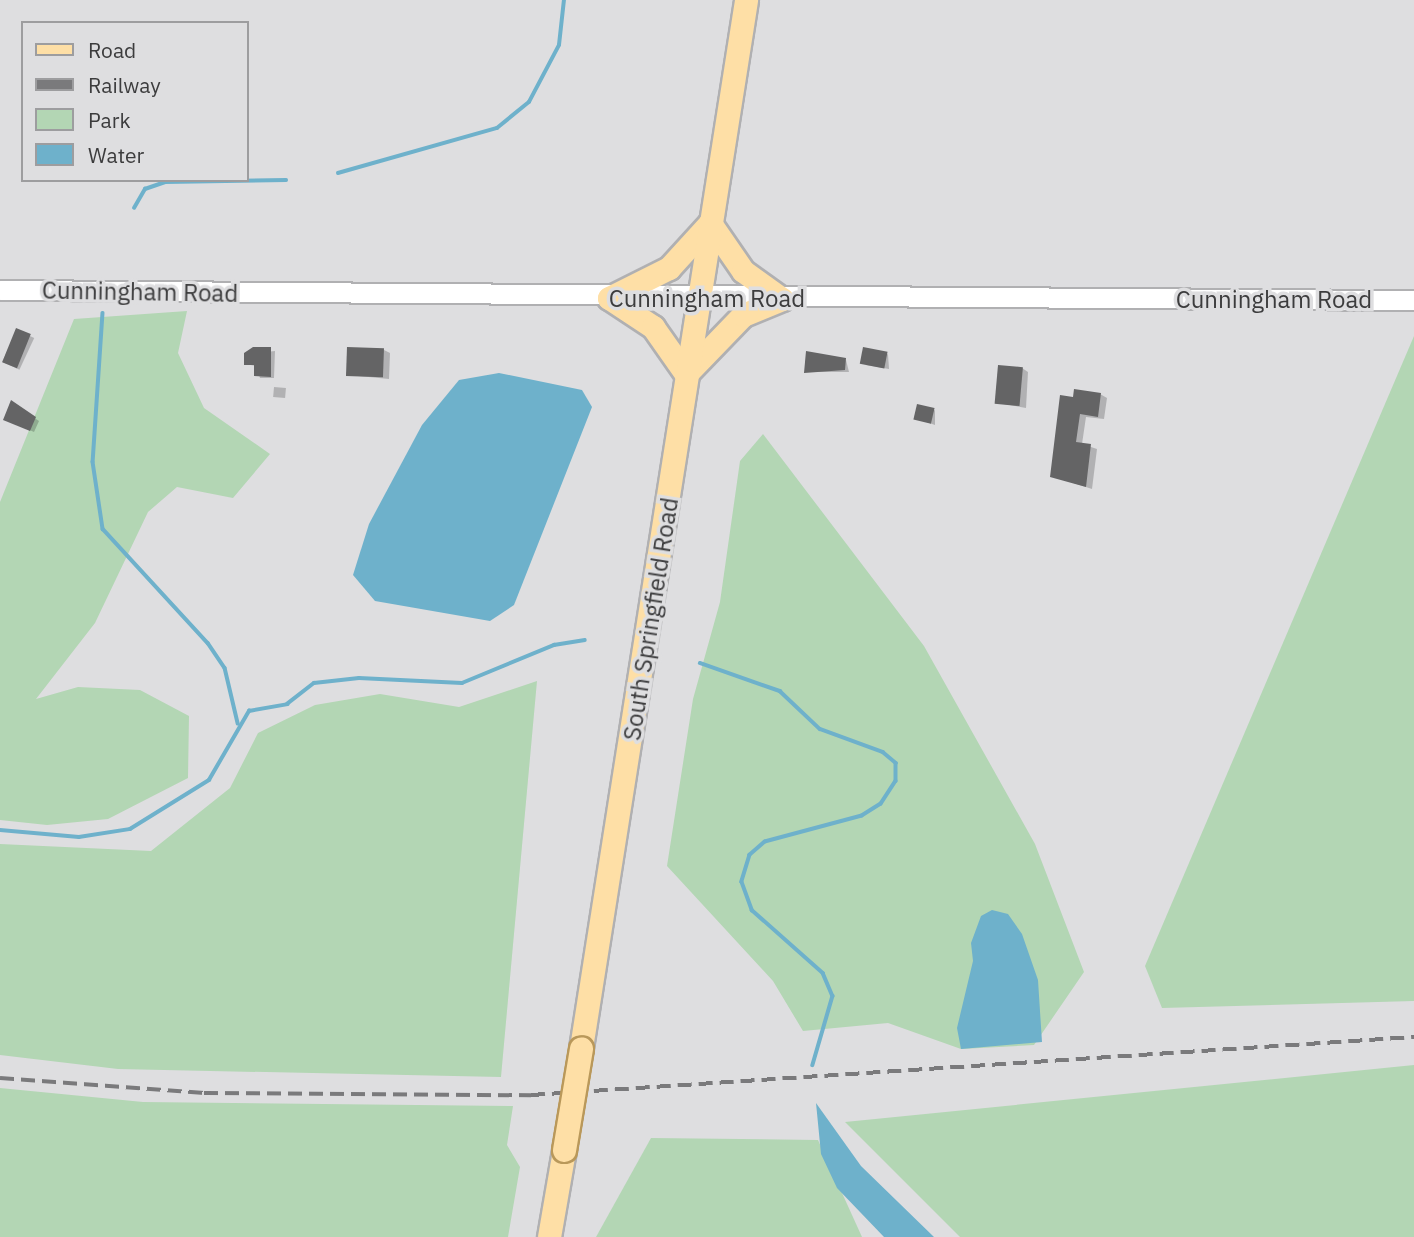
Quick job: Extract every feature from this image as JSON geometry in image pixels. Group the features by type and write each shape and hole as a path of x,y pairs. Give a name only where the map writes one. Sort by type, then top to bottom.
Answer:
{"main road":[{"name":"South Springfield Road","path":"549,1237 661,568 697,299 746,0"},
{"path":"710,223 743,271 782,299 743,315 686,374 653,327 610,298 669,268 710,223"},
{"name":"Cunningham Road","path":"0,290 697,299 1414,300"}],"green space":[{"path":"187,311 178,353 204,408 270,454 233,498 177,487 148,512 95,623 36,699 78,687 140,690 189,716 188,778 108,819 47,825 0,820 0,502 74,319"},
{"path":"1414,336 1414,1001 1162,1008 1145,966"},
{"path":"763,434 924,646 1035,844 1084,972 1034,1045 961,1049 888,1023 803,1031 773,981 667,866 693,699 720,602 740,461"},
{"path":"537,681 501,1077 118,1069 0,1055 0,844 151,851 230,788 258,733 315,705 380,694 459,707"},
{"path":"1414,1065 1414,1237 960,1237 845,1122"},
{"path":"0,1088 143,1102 513,1106 507,1145 520,1167 508,1237 0,1237"},
{"path":"651,1138 818,1140 862,1237 596,1237"}],"water":[{"path":"499,373 582,390 592,407 514,605 490,621 375,601 353,575 369,524 422,425 459,380"},
{"path":"992,910 1008,914 1022,934 1038,980 1042,1042 961,1049 957,1028 973,961 971,943 981,916"},
{"path":"816,1103 861,1166 934,1237 884,1237 837,1188 821,1154"}],"building":[{"path":"16,328 31,334 17,368 2,362"},
{"path":"253,347 271,347 271,377 254,376 254,365 244,365 244,353"},
{"path":"347,347 384,348 383,377 346,376"},
{"path":"863,347 888,352 884,368 860,364"},
{"path":"806,351 846,358 845,370 804,373"},
{"path":"998,365 1023,367 1020,406 995,404"},
{"path":"1074,389 1101,393 1098,417 1080,414 1076,442 1091,444 1086,487 1050,477 1060,395 1073,397"},
{"path":"11,400 36,417 30,431 3,420"},
{"path":"917,404 935,408 931,424 913,420"}],"waterway":[{"path":"338,173 497,128 529,102 559,45 564,0"},
{"path":"248,181 286,180"},
{"path":"134,208 145,189 165,182"},
{"path":"103,313 93,462 103,529 208,643 225,668 238,723"},
{"path":"0,830 79,837 130,829 209,780 249,711 287,704 314,683 359,678 462,683 554,645 585,640"},
{"path":"700,663 780,691 820,729 883,752 896,763 896,781 881,804 862,816 765,842 750,855 742,882 752,910 823,973 833,996 813,1065"}],"railway":[{"path":"0,1078 204,1093 531,1095 1414,1037"}]}
